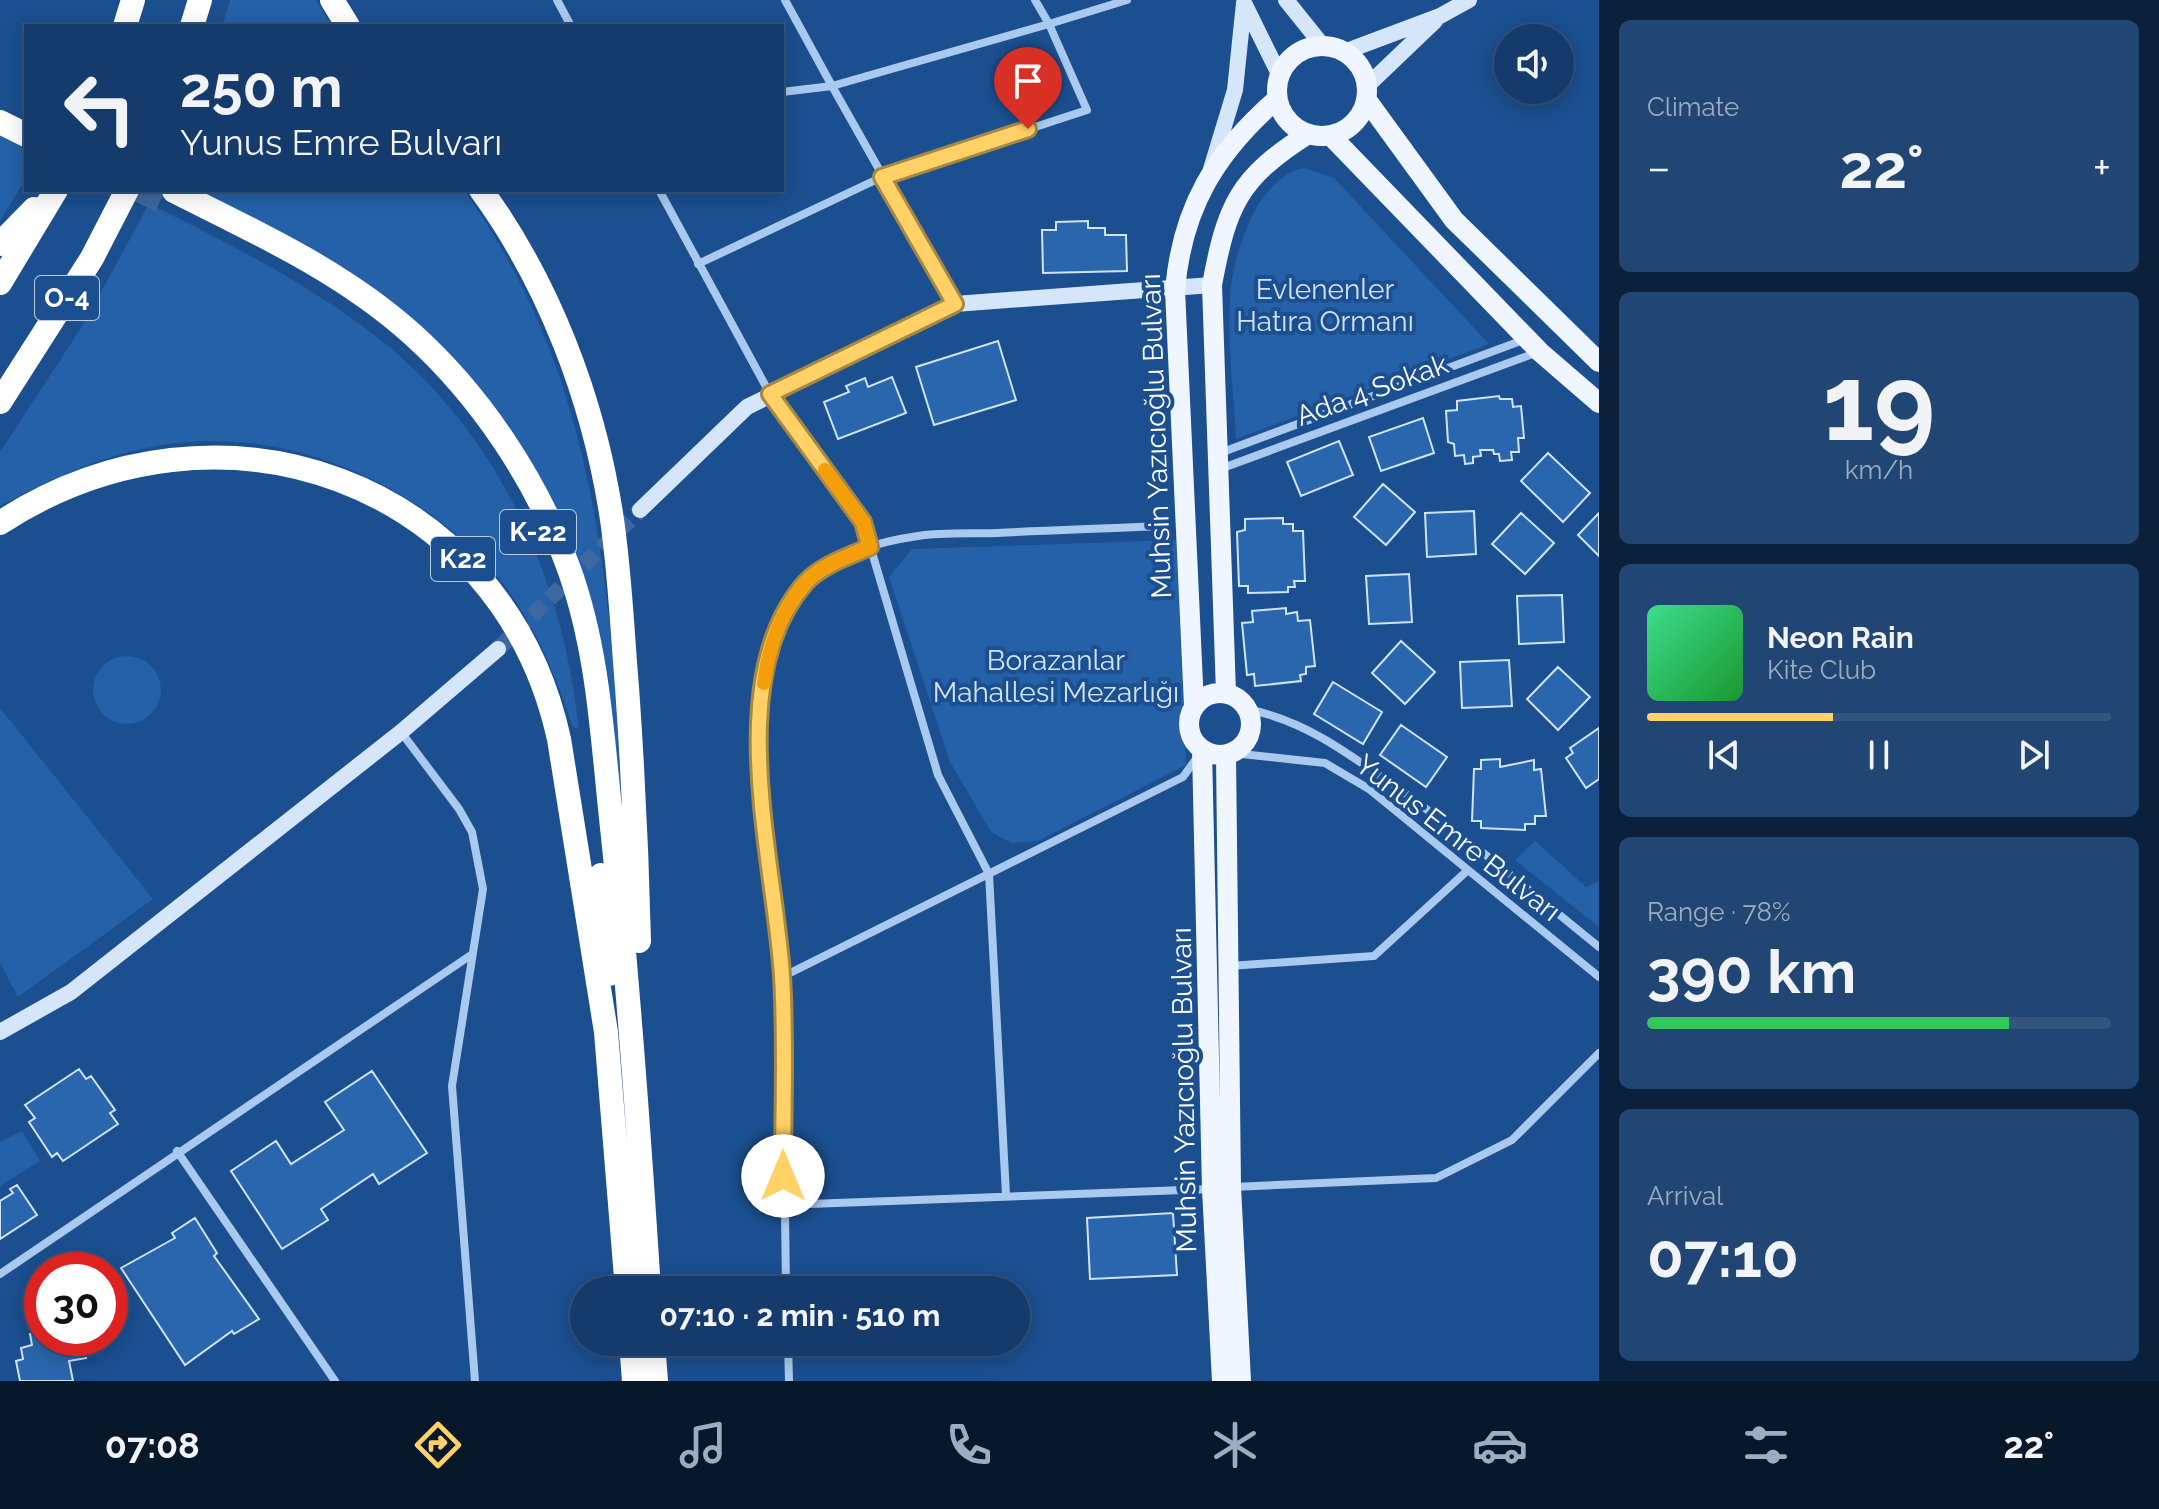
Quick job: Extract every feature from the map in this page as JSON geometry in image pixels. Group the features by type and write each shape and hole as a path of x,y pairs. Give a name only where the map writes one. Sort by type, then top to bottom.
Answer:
{"highway":[{"path":"126,24 133,0"},
{"path":"193,24 200,0"},
{"path":"332,0 347,24"},
{"path":"0,106 24,118"},
{"path":"0,122 24,134"},
{"path":"0,244 52,192"},
{"name":"O-4","path":"0,283 53,192"},
{"name":"O-4","path":"0,402 92,258 126,192"},
{"path":"482,192 539,282 570,361 596,442 611,512 637,834 639,944 630,1007 648,1276"},
{"name":"K-22","path":"171,198 289,248 383,308 439,360 465,390 534,491 569,569 590,642 630,1007"},
{"name":"K-22","path":"171,198 290,266 378,324 452,396 495,454 519,495 551,561 566,610 581,687 609,970 606,1032"},
{"name":"K22","path":"0,523 77,483 124,468 160,460 234,456 268,460 339,477 375,493 442,539 490,588 510,616 537,665 551,702 606,1032"},
{"path":"606,1032 626,1276"},
{"path":"632,1356 634,1381"},
{"path":"654,1356 656,1381"}],"main road":[{"path":"1367,93 1356,122 1331,136 1308,134 1290,124 1277,99 1279,74 1299,52 1323,46 1344,52 1361,68 1367,93 1454,220 1599,362"},
{"name":"Muhsin Yazıcıoğlu Bulvarı","path":"1194,706 1175,290 1188,217 1209,177 1240,134 1277,99"},
{"path":"1226,693 1212,285 1220,247 1245,186 1261,166 1308,134"},
{"path":"1331,136 1533,345 1599,403"},
{"path":"1229,754 1202,750 1190,735 1189,715 1194,706 1208,695 1226,693 1238,699 1247,709 1249,734 1229,754 1229,966 1222,1188 1241,1381"},
{"name":"Muhsin Yazıcıoğlu Bulvarı","path":"1202,750 1222,1188 1222,1381"}],"street":[{"path":"557,0 570,24"},
{"path":"785,0 955,304"},
{"path":"698,264 882,177 1087,110 1035,0"},
{"path":"784,92 832,86 1127,0"},
{"path":"1286,0 1323,46"},
{"path":"1344,52 1440,16 1469,0"},
{"path":"1244,1 1279,74"},
{"path":"1209,177 1235,90 1244,1"},
{"path":"1367,93 1440,16"},
{"path":"660,192 770,394 863,522 938,775 989,874 1006,1195"},
{"path":"640,510 747,407 955,304 1212,285"},
{"name":"Ada 4 Sokak","path":"1219,462 1533,345"},
{"name":"Ada 4 Sokak","path":"1219,462 1533,345"},
{"path":"786,1276 782,977 760,784 759,720 765,673 777,633 791,602 808,579 870,547 918,536 1167,526"},
{"path":"0,1032 71,992 401,732 498,649"},
{"path":"1247,709 1274,714 1334,743 1434,814 1599,947"},
{"path":"401,732 459,809 472,832 483,889 452,1086 475,1381"},
{"path":"782,977 1183,777 1202,750"},
{"name":"Yunus Emre Bulvarı","path":"1229,754 1325,763 1369,789 1599,977"},
{"path":"1229,966 1374,956 1468,870"},
{"path":"0,1274 177,1151 471,955"},
{"path":"783,1205 1436,1178 1512,1140 1599,1053"},
{"path":"177,1151 335,1381"},
{"path":"788,1356 789,1381"}],"green space":[{"path":"230,0 316,0 331,24 223,24"},
{"path":"0,131 24,143 24,181 0,221"},
{"name":"Evlenenler Hatıra Ormanı","path":"1305,168 1334,178 1489,344 1236,439 1229,315 1236,261 1250,220 1261,201 1273,185 1288,174"},
{"path":"196,192 466,193 509,263 543,334 569,406 588,480 601,556 623,792 618,793 608,676 587,585 556,510 422,328 347,269"},
{"path":"149,204 260,261 340,310 411,366 451,409 485,455 514,506 538,559 557,614 579,729 573,727 538,640 514,599 485,562 452,531 415,504 375,481 332,462 243,442 197,441 152,447 112,457 74,470 0,506 0,452 83,325"},
{"name":"Borazanlar Mahallesi Mezarlığı","path":"1176,540 1186,765 1038,841 1012,843 991,832 950,762 889,577 912,549"},
{"path":"127,656 151,666 161,690 151,714 127,724 103,714 93,690 103,666"},
{"path":"0,708 153,899 18,997 0,963"},
{"path":"1535,841 1586,887 1599,881 1599,927 1515,860"},
{"path":"22,1131 40,1161 0,1186 0,1142"}],"building":[{"path":"1088,221 1088,228 1105,228 1105,235 1126,235 1127,271 1043,273 1042,230 1056,230 1056,222"},
{"path":"998,341 1016,400 934,425 916,367"},
{"path":"892,377 906,413 838,439 824,402 849,392 846,386 865,378 868,387"},
{"path":"1499,396 1500,399 1512,399 1513,407 1521,406 1524,438 1518,438 1519,452 1511,452 1512,460 1500,461 1499,454 1494,454 1493,450 1480,450 1481,456 1473,457 1473,463 1465,464 1464,455 1455,456 1454,444 1448,442 1446,411 1457,410 1457,401"},
{"path":"1423,418 1434,453 1381,471 1369,437"},
{"path":"1339,441 1353,475 1301,496 1287,462"},
{"path":"1548,453 1590,493 1563,522 1521,481"},
{"path":"1383,484 1415,512 1386,545 1354,517"},
{"path":"1474,511 1476,554 1427,557 1425,513"},
{"path":"1521,513 1554,543 1525,574 1492,544"},
{"path":"1599,513 1599,556 1578,535"},
{"path":"1283,518 1283,524 1293,524 1293,531 1303,531 1305,581 1294,581 1295,587 1288,587 1288,592 1248,593 1248,586 1239,586 1237,532 1245,530 1245,519"},
{"path":"1409,574 1412,622 1369,624 1366,576"},
{"path":"1562,595 1564,642 1519,644 1517,596"},
{"path":"1286,608 1286,614 1297,612 1298,621 1310,620 1315,666 1306,667 1306,674 1300,675 1301,681 1255,686 1254,674 1247,675 1242,623 1253,622 1252,611"},
{"path":"1401,641 1435,672 1405,704 1372,673"},
{"path":"1509,660 1512,706 1462,708 1460,662"},
{"path":"1558,667 1590,697 1558,730 1527,699"},
{"path":"1333,682 1382,712 1363,744 1314,714"},
{"path":"1401,725 1447,757 1426,787 1380,755"},
{"path":"1599,728 1599,779 1586,788 1566,758 1573,753 1570,748"},
{"path":"1500,759 1500,767 1534,760 1534,770 1541,769 1546,816 1535,816 1535,824 1525,824 1525,830 1481,828 1481,821 1472,821 1474,769 1481,769 1481,760"},
{"path":"79,1069 86,1079 91,1076 115,1110 110,1113 118,1124 63,1161 57,1153 52,1157 29,1122 35,1118 25,1105"},
{"path":"372,1071 427,1153 379,1184 373,1174 321,1209 328,1220 282,1249 231,1171 276,1141 291,1164 344,1130 325,1102"},
{"path":"17,1185 37,1215 0,1239 0,1201 13,1193 10,1189"},
{"path":"1173,1213 1177,1275 1090,1279 1087,1218"},
{"path":"195,1218 217,1253 214,1256 259,1319 234,1334 232,1331 185,1365 128,1279 128,1264 175,1238 172,1233"},
{"path":"24,1347 24,1356 86,1358 69,1361 73,1381 20,1381 16,1361 23,1359 21,1348"}],"tunnel":[{"path":"143,192 168,204"},
{"path":"498,649 640,510"}],"slow traffic":[{"path":"764,683 777,633 791,602 808,579 870,547 863,522 825,470"}],"route":[{"path":"783,1176 782,977 760,784 759,720 765,673 777,633 791,602 808,579 870,547 863,522 770,394 955,304 882,177 1028,129"}]}
